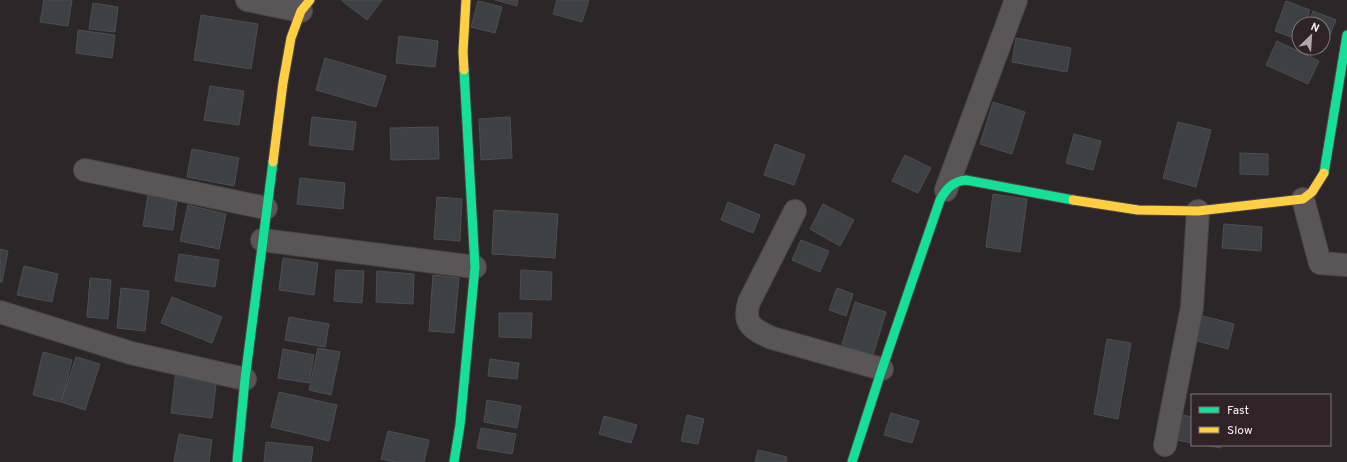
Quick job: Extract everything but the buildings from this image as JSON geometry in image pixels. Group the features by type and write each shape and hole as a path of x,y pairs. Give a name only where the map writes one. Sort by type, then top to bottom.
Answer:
{"street":[{"path":"236,462 244,379 283,83 291,38 305,5 247,0"},
{"path":"454,462 460,425 475,266 463,52 466,0"},
{"path":"852,462 940,200 946,190 1016,0"},
{"path":"946,190 957,181 966,180 1056,197 1138,210 1198,211 1303,199 1312,192 1324,174 1347,35"},
{"path":"85,170 266,208"},
{"path":"1303,199 1320,263 1347,265"},
{"path":"795,211 749,302 746,315 749,324 756,330 772,338 882,369"},
{"path":"1165,445 1192,307 1198,211"},
{"path":"262,240 475,266"},
{"path":"0,312 131,354 244,379"}],"traffic: fast":[{"path":"1324,173 1347,35"},
{"path":"454,462 460,425 475,267 464,70"},
{"path":"237,462 245,379 273,162"},
{"path":"852,462 940,200 947,189 957,182 966,180 1073,200"}],"traffic: slow":[{"path":"273,162 283,83 291,38 301,11 310,0"},
{"path":"464,70 463,52 466,0"},
{"path":"1073,200 1138,210 1198,211 1303,199 1312,192 1324,173"}]}
